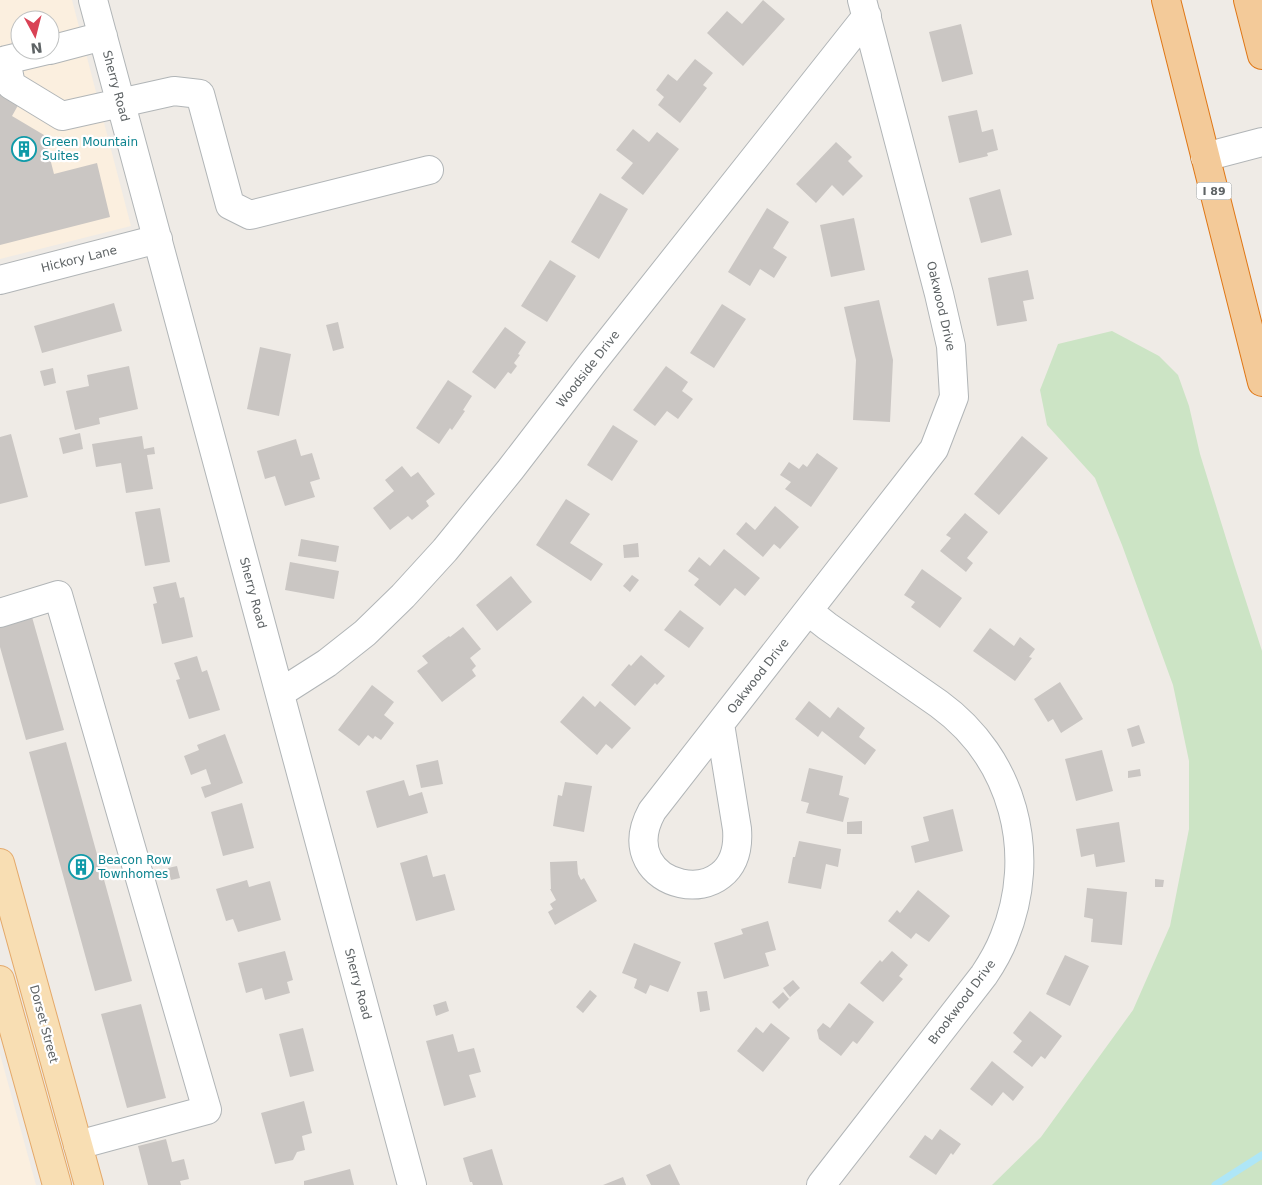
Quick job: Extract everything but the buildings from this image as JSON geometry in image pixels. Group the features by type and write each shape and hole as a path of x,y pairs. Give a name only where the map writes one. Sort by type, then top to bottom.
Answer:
{"highway":[{"name":"I 89","path":"1166,0 1262,382"},
{"path":"1248,0 1262,55"}],"main road":[{"name":"Dorset Street","path":"0,862 89,1185"},
{"path":"0,980 5,1020 57,1185"}],"street":[{"name":"Sherry Road","path":"93,0 412,1185"},
{"name":"Oakwood Drive","path":"720,724 737,829 736,851 726,870 713,880 697,885 676,883 657,871 650,863 644,842 644,831 652,811 934,449 954,397 951,346 939,294 864,8"},
{"name":"Woodside Drive","path":"280,693 327,663 365,634 445,550 510,470 864,8"},
{"path":"60,47 103,36"},
{"path":"10,59 6,60 11,85 62,116 174,91 200,94 230,206 250,215 429,170"},
{"path":"1205,157 1262,142"},
{"name":"Hickory Lane","path":"0,280 158,239"},
{"path":"0,613 58,595 207,1110 78,1145"},
{"name":"Brookwood Drive","path":"808,611 934,700 970,730 982,746 1003,782 1015,820 1020,860 1019,881 1011,920 995,958 984,975 821,1185"}],"shaded area":[{"path":"0,0 72,0 131,226 0,259"},
{"path":"0,1054 36,1185 0,1185"}],"green space":[{"path":"1112,331 1159,356 1178,375 1189,406 1200,454 1262,651 1262,1185 992,1185 1041,1137 1133,1010 1170,926 1189,829 1189,761 1173,685 1122,545 1095,478 1047,425 1040,390 1058,344"}],"waterway":[{"path":"1215,1185 1262,1155"}],"place":[{"name":"Green Mountain Suites","path":"24,149"},
{"name":"Beacon Row Townhomes","path":"81,867"}]}
